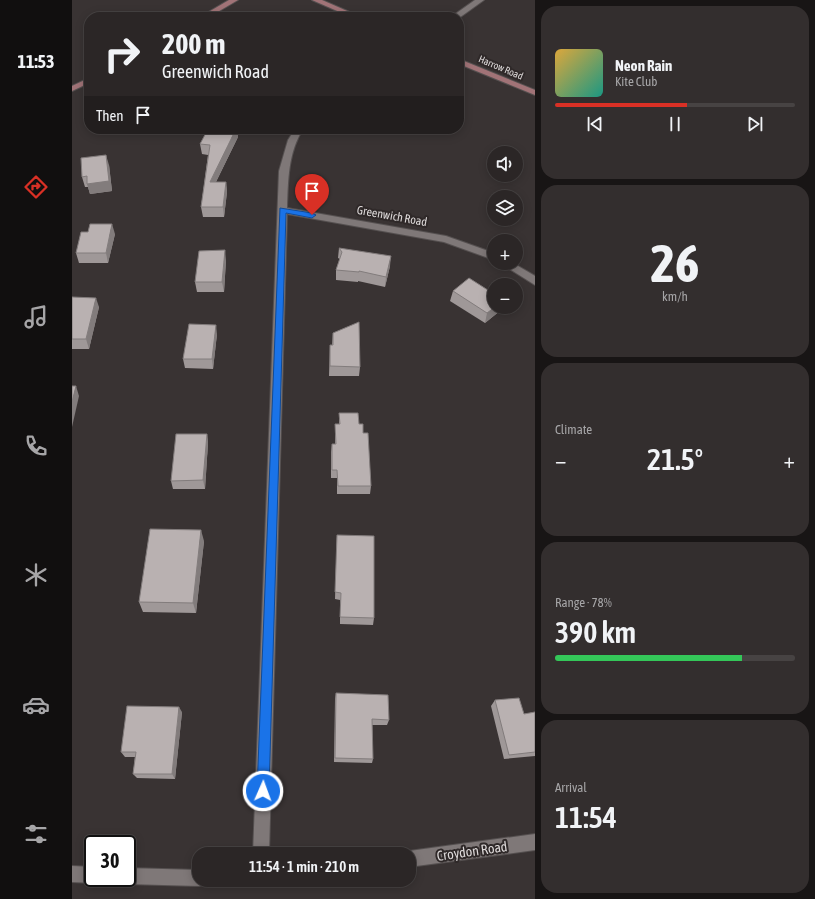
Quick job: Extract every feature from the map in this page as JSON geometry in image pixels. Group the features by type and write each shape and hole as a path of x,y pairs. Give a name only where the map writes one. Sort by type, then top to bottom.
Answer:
{"street":[{"path":"213,12 234,0"},
{"path":"316,0 345,12"},
{"path":"462,12 480,0"},
{"name":"Harrow Road","path":"464,63 535,93"},
{"path":"72,89 84,83"},
{"path":"261,847 282,210 284,171 287,154 296,134"},
{"name":"Greenwich Road","path":"282,210 446,239 487,254"},
{"path":"517,270 535,281"},
{"name":"Croydon Road","path":"416,858 535,842"},
{"path":"72,874 84,874"},
{"path":"136,876 192,878"}],"building":[{"path":"205,134 234,134 210,182 226,182 223,207 201,207 210,145 200,144"},
{"path":"106,155 109,181 87,184 87,176 82,177 81,158"},
{"path":"90,224 112,224 106,253 76,253 81,232 88,232"},
{"path":"339,248 391,256 386,277 359,271 336,270 342,252"},
{"path":"225,250 222,282 195,282 199,251"},
{"path":"469,278 487,290 487,313 453,291"},
{"path":"72,297 96,298 86,339 72,339"},
{"path":"359,322 360,367 330,366 330,345 333,345 333,333"},
{"path":"189,324 216,325 212,359 183,359"},
{"path":"72,386 76,386 72,402"},
{"path":"339,413 358,413 359,424 363,424 363,433 368,433 371,486 338,486 337,470 332,470 332,444 336,444 335,424 340,424"},
{"path":"176,434 207,434 203,480 171,481"},
{"path":"150,529 201,530 193,603 139,602"},
{"path":"337,535 374,536 374,618 340,617 341,593 335,592"},
{"path":"336,693 388,695 389,720 372,719 373,759 335,758"},
{"path":"519,698 524,714 535,712 535,752 509,755 495,700"},
{"path":"127,706 179,707 172,774 133,774 136,752 121,752"}],"route":[{"path":"263,791 282,210 312,215"}]}
